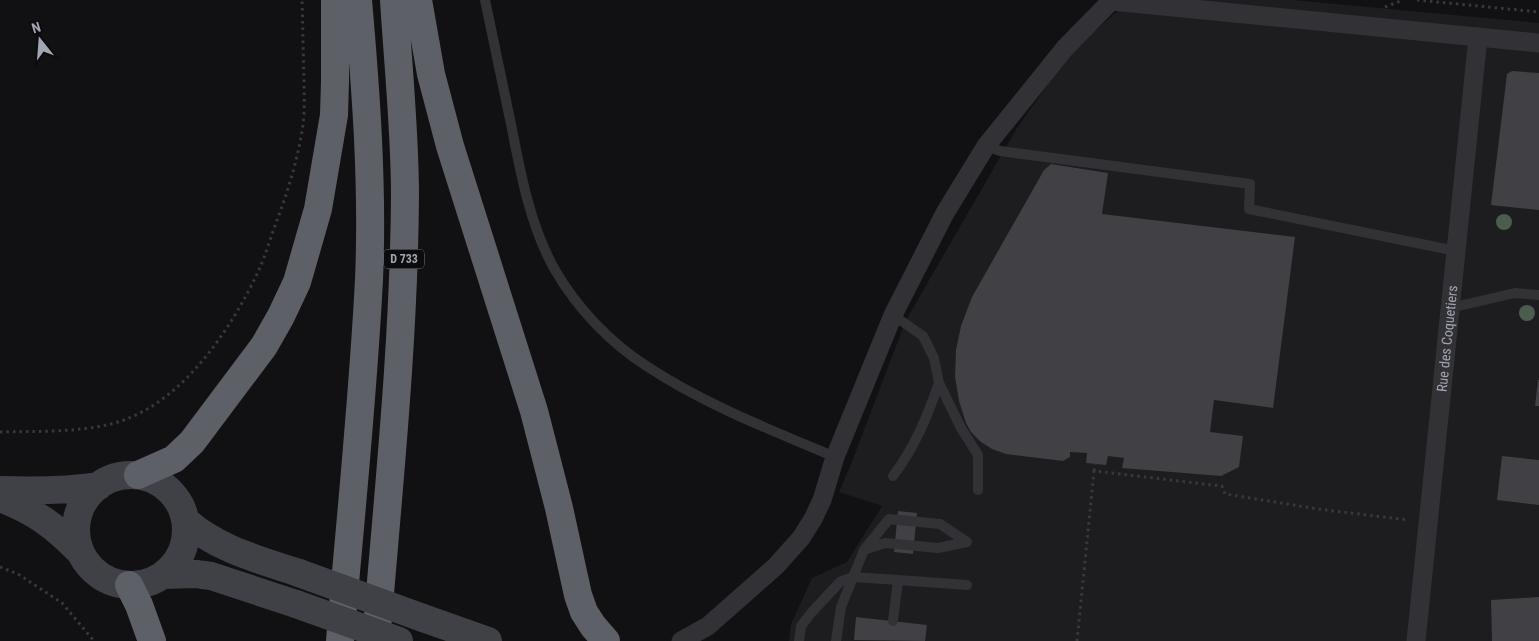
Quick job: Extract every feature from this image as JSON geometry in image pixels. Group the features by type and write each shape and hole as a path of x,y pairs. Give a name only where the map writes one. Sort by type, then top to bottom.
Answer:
{"highway":[{"path":"138,475 174,459 192,442 264,346 297,282 318,209 334,115 335,0"},
{"name":"D 733","path":"340,641 369,278 369,180 364,70 358,0"},
{"name":"D 733","path":"376,641 397,392 403,273 405,185 394,0"},
{"path":"418,0 433,83 450,146 534,412 560,508 578,594 584,612 606,641"},
{"path":"129,585 139,605 152,641"}],"main road":[{"path":"0,490 52,491 99,486 118,477 138,475 150,478 170,490 177,499 186,521 186,533 182,551 172,567 163,575 143,584 129,585 108,580 88,564 81,553 61,532 42,518 0,498"},
{"path":"81,553 76,535 78,516 82,505 99,486"},
{"path":"186,521 200,533 227,547 488,641"},
{"path":"163,575 196,574 211,576 399,641"}],"street":[{"path":"681,641 705,634 792,550 813,520 822,500 835,457 893,315 945,213 986,146 1065,48 1112,0 1539,43"},
{"name":"Rue des Coquetiers","path":"1416,641 1478,37"}],"lane":[{"path":"485,0 520,168 536,228 555,269 583,310 614,342 647,367 705,401 835,457"},
{"path":"986,146 1000,151 1250,184 1249,209 1456,251"},
{"path":"1450,308 1515,293 1539,295"},
{"path":"893,315 923,336 934,358 939,383 961,428 978,455 978,490"},
{"path":"893,476 904,461 924,425 939,383"},
{"path":"836,641 841,606 864,550 889,518 940,524 967,542 938,548 885,543 864,550"},
{"path":"799,641 801,626 812,612 840,582 853,577 967,585"},
{"path":"893,621 898,580"}],"path":[{"path":"0,432 90,428 123,421 135,416 165,397 183,380 204,359 229,325 258,271 289,187 300,146 304,122 302,0"},
{"path":"1417,0 1539,12"},
{"path":"1077,641 1095,464"},
{"path":"1094,471 1222,486 1225,494 1264,501 1372,517 1428,522"},
{"path":"0,567 18,574 62,603 94,641"}],"shaded area":[{"path":"1134,0 1293,0 1539,23 1539,641 789,641 791,624 812,578 847,562 882,506 839,492 906,320 1017,128 1071,52 1114,14"}],"building":[{"path":"1512,71 1539,73 1539,210 1491,205 1507,74"},
{"path":"1051,164 1108,173 1102,214 1295,237 1273,408 1214,400 1210,432 1243,436 1239,467 1221,476 1122,468 1124,458 1108,456 1106,465 1086,463 1087,453 1070,452 1070,457 1063,461 1006,454 992,449 971,432 959,401 955,377 956,350 961,326 972,297 1044,170"},
{"path":"1538,380 1539,406 1535,406"},
{"path":"1502,456 1539,460 1539,505 1497,500"},
{"path":"898,511 917,513 913,554 894,552"},
{"path":"1539,597 1539,641 1492,641 1491,600"},
{"path":"856,617 927,625 925,641 854,640"}]}
